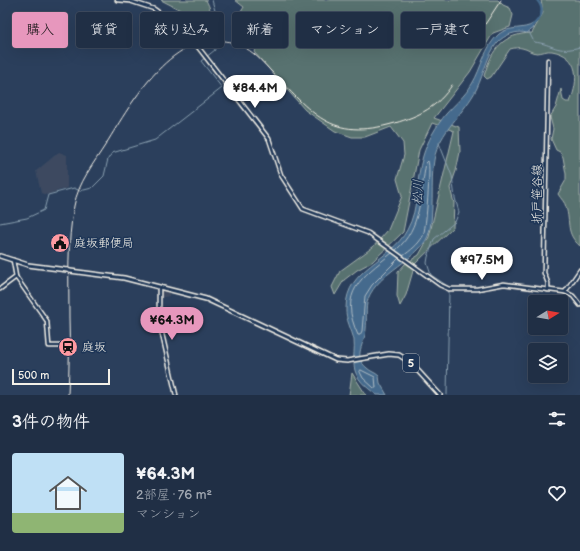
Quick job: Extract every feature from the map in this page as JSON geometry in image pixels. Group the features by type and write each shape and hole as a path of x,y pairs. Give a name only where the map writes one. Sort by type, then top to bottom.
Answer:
{"main road":[{"name":"5","path":"0,256 68,271 124,278 210,301 331,358 342,361 393,354 405,358 440,395"}],"street":[{"path":"117,0 130,1 154,9 187,32 269,139 273,147 281,175 302,208 351,226 376,238 416,268 448,289 477,289 504,284 565,292 573,296 580,305"},
{"name":"折戸笹谷線","path":"548,60 544,273 548,283 548,290"},
{"path":"13,260 16,277 47,321 49,346 59,346"},
{"path":"565,292 580,270"},
{"path":"0,289 16,277"},
{"path":"158,287 159,322 176,395"}],"shaded area":[{"path":"59,152 67,155 67,188 47,195 41,193 36,171"},
{"path":"159,290 170,292 169,296 160,298"}],"green space":[{"path":"161,0 206,0 210,8 210,12 184,12"},
{"path":"235,0 498,0 503,5 510,8 513,15 510,27 493,33 485,47 485,12 401,12 401,48 484,48 470,72 434,118 459,127 460,152 456,171 450,188 454,203 453,227 415,264 406,295 400,306 397,296 398,272 405,264 419,255 429,237 454,131 432,123 419,150 403,232 372,262 357,270 344,280 335,295 332,287 340,271 373,247 388,230 402,196 397,179 404,155 403,143 391,127 365,137 352,137 335,131 305,110 254,52 256,48 288,48 288,12 241,12 244,7"},
{"path":"541,0 580,0 580,246 572,237 565,205 558,194 566,180 566,174 563,157 560,152 556,150 551,139 553,129 550,117 556,107 561,89 563,100 570,102 576,78 575,70 572,64 568,58 552,51 535,53 521,48 516,48 510,49 491,77 487,79 484,76 495,50 500,44 513,36 532,33 543,13"},
{"path":"352,373 366,395 349,395"}],"water":[{"path":"533,24 534,28 527,33 519,32 507,36 500,40 494,48 472,97 441,140 437,150 433,169 431,219 428,236 416,252 380,281 373,289 368,299 366,329 360,350 360,359 368,369 379,376 380,383 387,395 377,395 359,379 356,374 354,362 354,340 346,312 348,294 353,283 361,274 391,250 400,241 407,230 416,203 423,156 432,134 446,114 472,84 494,39 499,34 507,30"}],"waterway":[{"path":"0,223 27,218 44,210 48,195 74,188 80,191 92,188 104,176 108,159 112,153 155,140 222,88 201,61 215,50 213,24 217,18 212,0"},
{"name":"松川","path":"532,26 538,20 542,11 537,0"},
{"path":"529,32 534,42 560,49 580,47"},
{"path":"439,143 452,176 455,198 459,212 455,222 434,239 427,263 431,275 449,287"},
{"path":"447,395 449,291"}],"railway":[{"path":"485,24 501,0"},
{"path":"68,395 69,248 76,198 87,174 142,89 157,71 174,56 192,45 212,40 240,45 258,58 311,111 324,120 338,126 354,129 373,128 395,123 420,114 441,99 452,85"}],"place":[{"name":"庭坂郵便局","path":"60,243"},
{"name":"庭坂","path":"68,347"}]}
